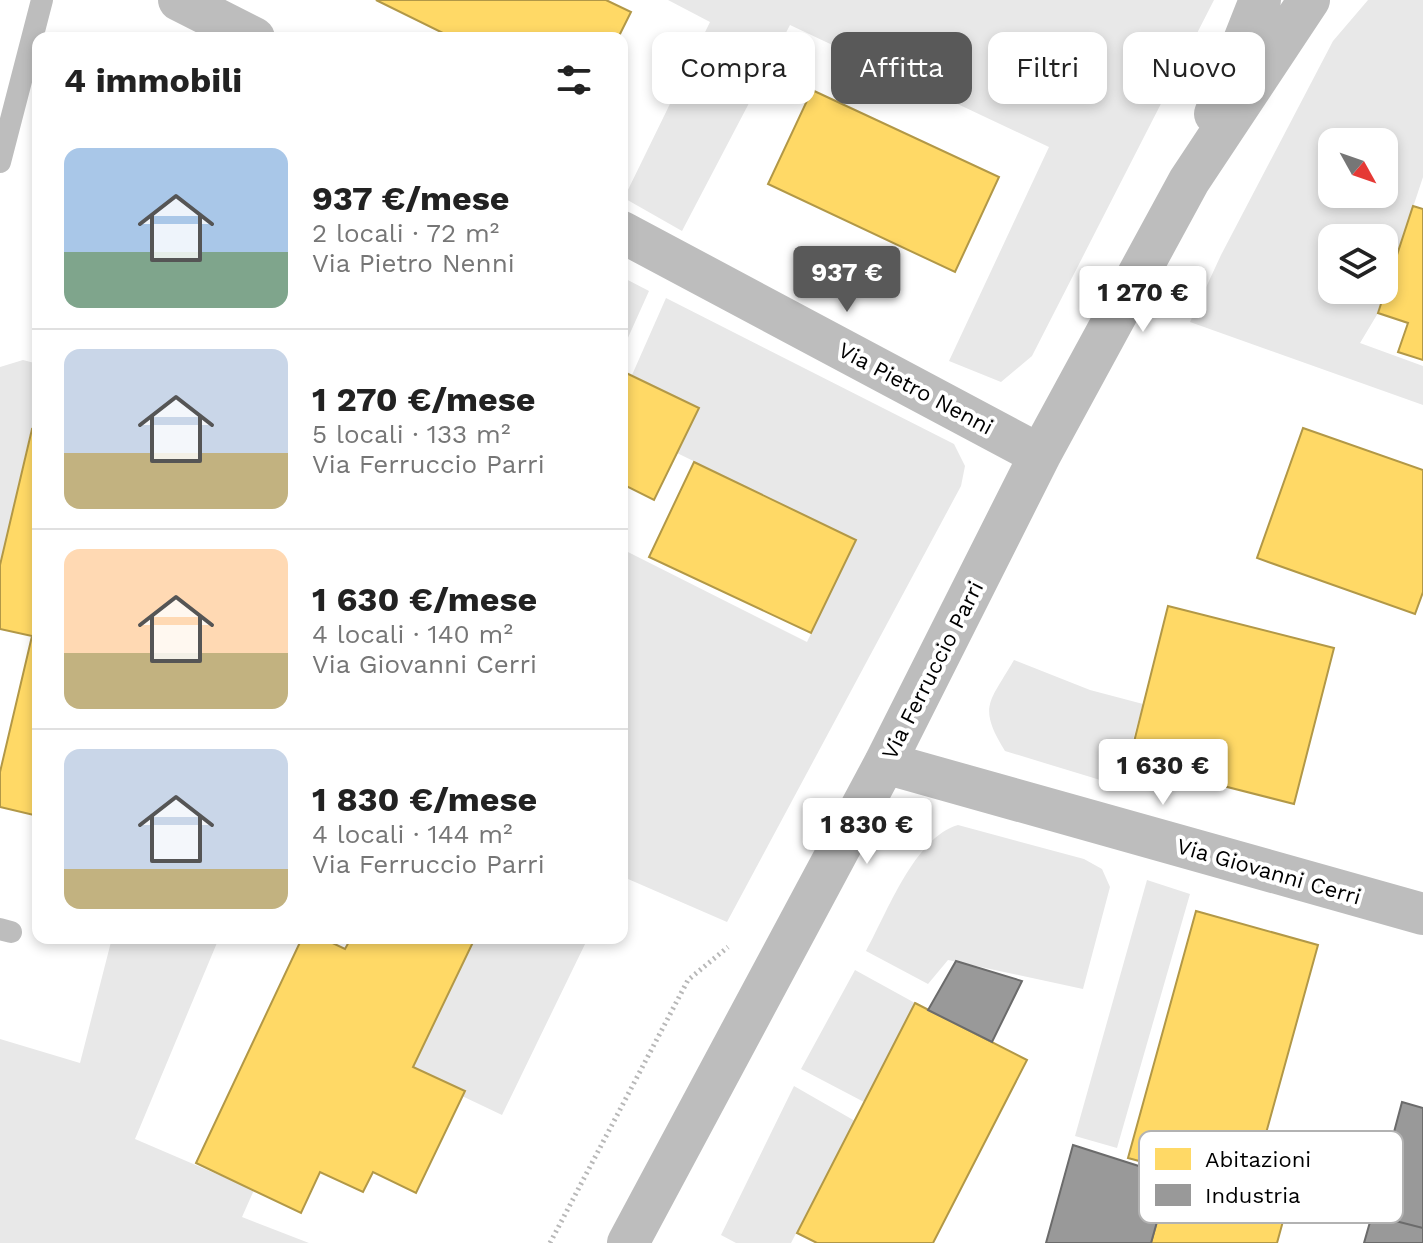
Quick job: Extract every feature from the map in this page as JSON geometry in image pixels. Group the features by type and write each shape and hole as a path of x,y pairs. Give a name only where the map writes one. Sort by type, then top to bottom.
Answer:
{"street":[{"path":"179,0 242,32"},
{"name":"Via Ferruccio Parri","path":"1189,181 1260,0"},
{"name":"Via Ferruccio Parri","path":"628,1243 885,763 1040,455 1189,181 1309,0"},
{"name":"Via Pietro Nenni","path":"628,235 1040,455"},
{"name":"Via Giovanni Cerri","path":"885,763 1423,914"}],"lane":[{"path":"34,32 42,0"},
{"path":"0,162 32,39"}],"shaded area":[{"path":"668,0 1214,0 1198,32 1123,32 1123,104 1161,104 1032,356 1001,382 949,361 1049,147 958,104 972,104 972,32 831,32 831,44 815,37 815,32 805,32 790,25 786,32 705,32 710,22"},
{"path":"1368,0 1423,0 1423,177 1398,253 1398,224 1318,224 1318,304 1381,304 1360,343 1423,366 1423,405 1190,322 1221,255 1333,41"},
{"path":"670,104 749,104 682,231 628,200 628,190"},
{"path":"628,280 649,291 628,338"},
{"path":"666,298 954,444 965,466 961,486 727,922 628,879 628,552 807,642 855,540 677,453 699,408 632,375"},
{"path":"23,360 32,362 32,430 0,565 0,367"},
{"path":"1014,660 1090,690 1143,704 1120,786 1005,751 989,714 993,695"},
{"path":"958,825 1084,859 1102,869 1110,887 1083,989 948,960 928,984 866,951 916,860 928,844"},
{"path":"1147,880 1190,894 1117,1148 1075,1136"},
{"path":"110,944 216,944 135,1139 254,1190 242,1217 309,1243 0,1243 0,1039 80,1063"},
{"path":"472,944 585,944 502,1115 462,1096 464,1090 413,1067"},
{"path":"855,970 915,1003 864,1102 801,1069"},
{"path":"794,1086 855,1121 791,1243 736,1243 721,1235"}],"building: Abitazioni":[{"path":"376,0 606,0 631,12 621,32 441,32"},
{"path":"815,91 831,99 831,104 842,104 999,177 955,272 768,184 805,104 815,104"},
{"path":"1413,206 1423,209 1423,360 1398,352 1408,323 1378,313 1381,304 1398,304 1398,252"},
{"path":"628,374 699,408 654,500 628,487"},
{"path":"1303,428 1423,470 1423,592 1415,614 1257,558"},
{"path":"32,429 32,636 0,629 0,565"},
{"path":"694,462 856,540 811,633 649,557"},
{"path":"1168,606 1334,648 1294,804 1129,762"},
{"path":"32,636 32,815 0,807 0,772"},
{"path":"1196,911 1318,945 1267,1131 1139,1131 1139,1161 1128,1158"},
{"path":"299,944 335,944 345,949 348,944 472,944 413,1067 465,1091 416,1193 373,1172 363,1192 320,1172 301,1213 196,1163"},
{"path":"915,1003 1027,1060 933,1243 817,1243 797,1233"},
{"path":"1156,1223 1282,1223 1277,1243 1151,1243"}],"building: Industria":[{"path":"956,961 1022,981 992,1042 928,1010"},
{"path":"1402,1102 1423,1108 1423,1228 1403,1223 1403,1131 1394,1131"},
{"path":"1073,1145 1139,1166 1139,1223 1157,1223 1151,1243 1046,1243"},
{"path":"1370,1223 1403,1223 1423,1228 1423,1243 1364,1243"}]}
